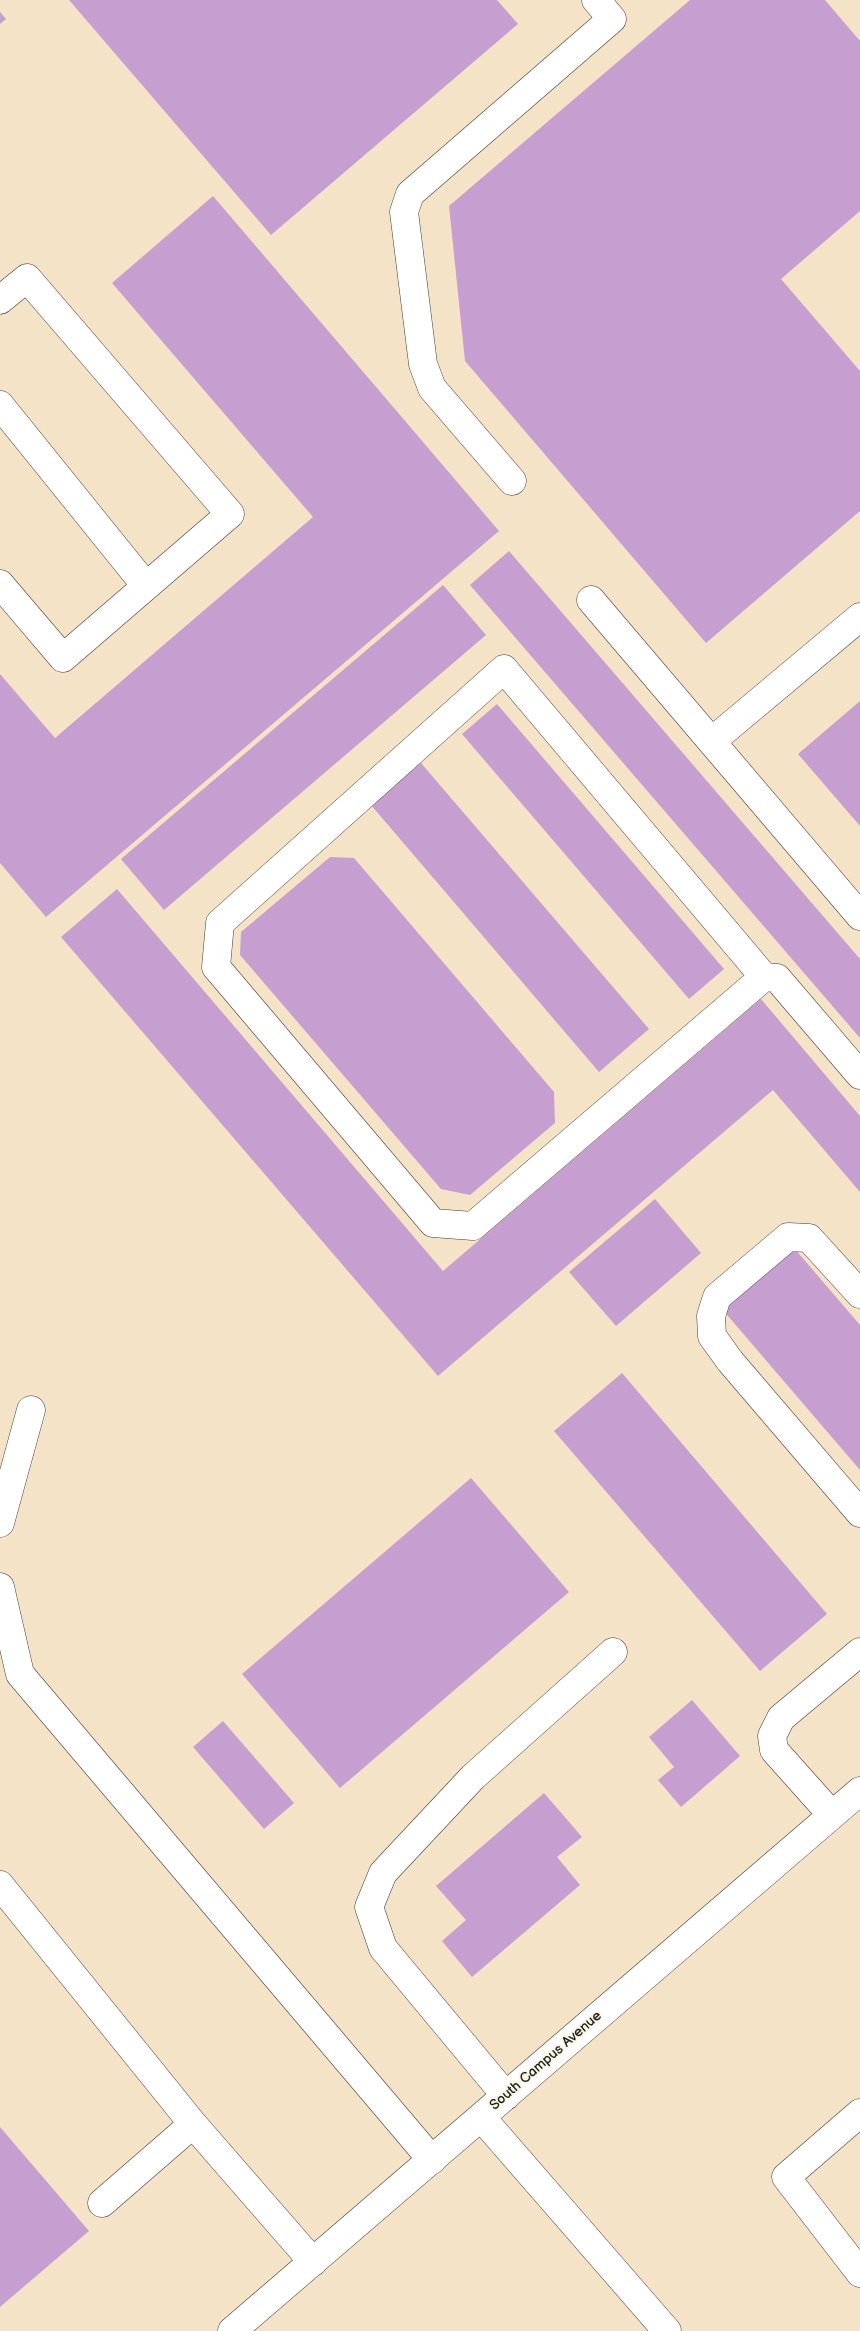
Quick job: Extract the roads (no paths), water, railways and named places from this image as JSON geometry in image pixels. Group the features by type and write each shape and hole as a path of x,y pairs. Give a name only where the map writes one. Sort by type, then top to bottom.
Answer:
{"street":[{"path":"512,481 432,388 423,364 404,212 410,194 612,20 596,0"},
{"path":"0,300 27,278 230,514 63,658 0,584"},
{"path":"0,405 146,586"},
{"path":"591,600 860,916"},
{"path":"712,741 860,617"},
{"path":"764,977 504,669 220,923 216,967 433,1223 472,1226 764,977 777,978 860,1075"},
{"path":"860,1294 809,1238 788,1238 717,1297 711,1316 712,1336 730,1361 860,1513"},
{"path":"0,1523 31,1410"},
{"path":"0,1587 20,1674 432,2160"},
{"path":"506,2096 383,1948 369,1906 383,1873 472,1777 613,1652"},
{"path":"832,1815 774,1750 772,1736 780,1718 860,1652"},
{"name":"South Campus Avenue","path":"232,2331 860,1791"},
{"path":"0,1885 193,2124 313,2262"},
{"path":"860,2113 786,2177 860,2273"},
{"path":"482,2116 667,2331"},
{"path":"102,2203 193,2124"}]}
